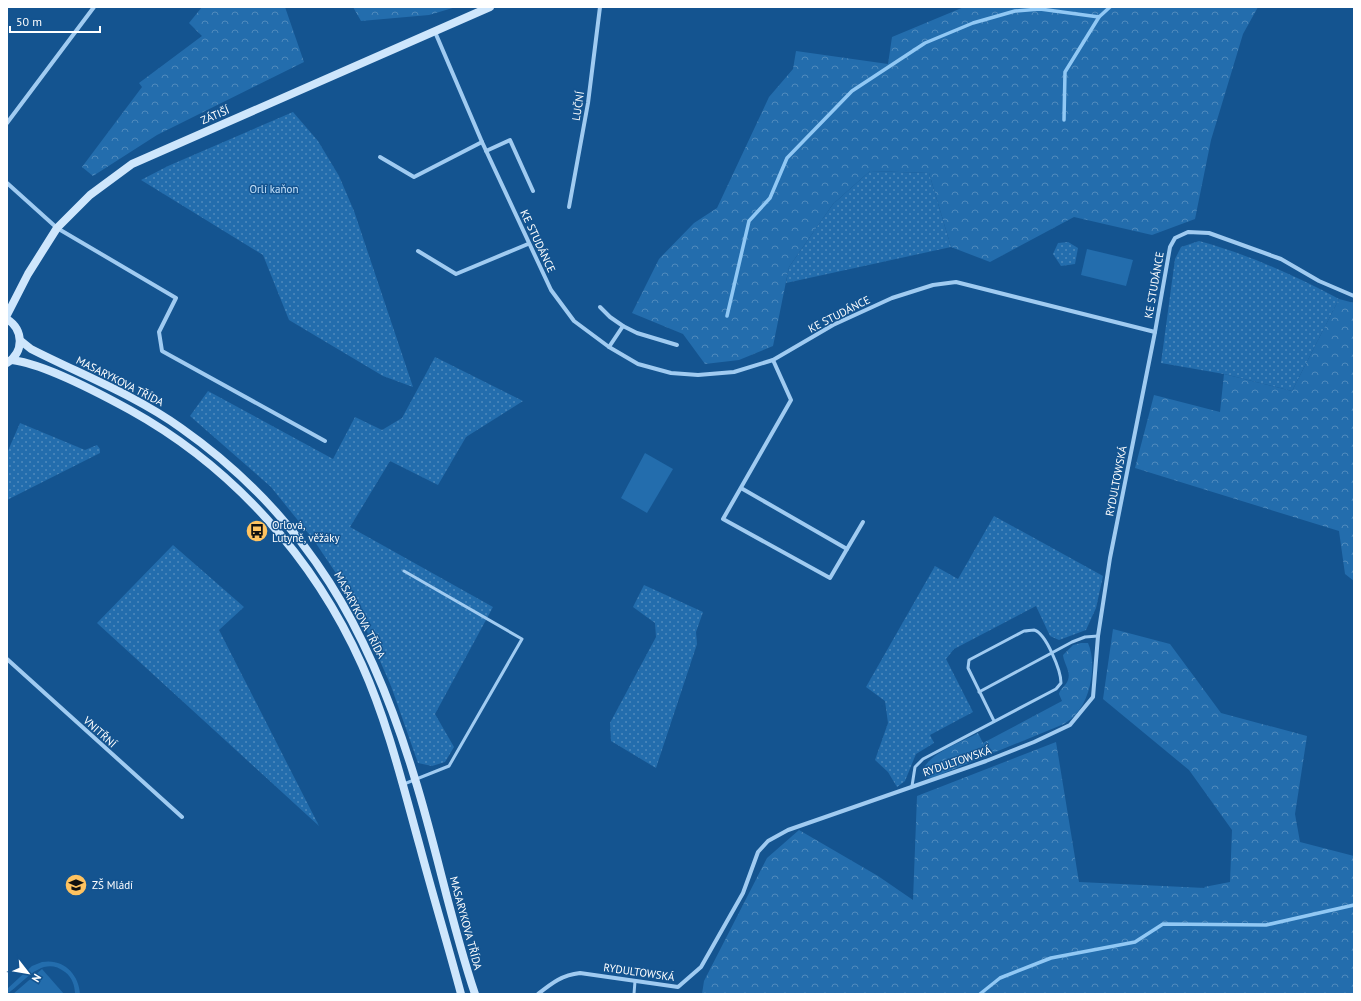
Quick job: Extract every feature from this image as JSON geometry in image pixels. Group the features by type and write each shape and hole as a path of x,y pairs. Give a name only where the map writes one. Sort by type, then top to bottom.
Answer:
{"street":[{"path":"7,124 94,7"},
{"name":"ZÁTIŠÍ","path":"7,315 28,274 57,228 90,195 132,164 490,7"},
{"name":"LUČNÍ","path":"568,207 588,103 600,7"},
{"name":"KE STUDÁNCE","path":"435,32 486,151 528,244 551,290 574,321 609,347 638,364 671,373 698,375 734,372 773,360 833,325 892,298 933,285 956,282 1155,332 1170,247 1175,238 1188,232 1209,233 1237,242 1281,259 1320,281 1354,296"},
{"path":"486,151 510,140 533,191"},
{"path":"380,157 414,177 482,142"},
{"path":"7,183 57,228 176,298 159,332 162,351 325,441"},
{"path":"418,251 456,274 528,244"},
{"path":"600,307 610,317 637,333 677,345"},
{"path":"7,319 17,328 20,341 19,349 10,361"},
{"path":"609,347 623,326"},
{"name":"RYDULTOWSKÁ","path":"538,994 556,980 568,975 580,973 678,987 701,967 743,893 758,852 768,841 788,830 986,761 1070,725 1093,697 1098,636 1110,558 1155,332"},
{"name":"MASARYKOVA TŘÍDA","path":"20,341 36,352 127,395 170,420 221,458 275,509 326,575 354,623 391,704 416,780 475,994"},
{"path":"773,360 791,400 723,519 830,578 864,522"},
{"name":"MASARYKOVA TŘÍDA","path":"10,361 36,366 72,381 154,424 215,469 273,525 316,582 351,643 378,704 461,994"},
{"path":"741,488 847,549"},
{"name":"VNITŘNÍ","path":"7,659 182,817"}],"lane":[{"path":"402,784 416,780 449,766 522,639 404,571"},
{"path":"912,786 915,767 923,759 1056,689 1061,683 1061,676 1053,653 1038,633 1033,630 1024,631 969,660 968,668 994,721"},
{"path":"979,692 1084,637 1098,636"},
{"path":"634,994 635,981"}],"green space":[{"path":"202,7 285,7 304,62 157,135 93,176 82,167 142,87 139,83 202,36 189,23"},
{"path":"353,7 456,7 429,15 361,21"},
{"path":"964,7 1258,7 1243,34 1211,140 1195,219 1152,235 1074,217 990,262 951,247 929,173 870,171 833,204 789,267 773,346 739,360 705,364 683,334 632,313 659,259 694,223 717,208 769,97 793,69 796,51 888,64 892,37"},
{"name":"Orlí kaňon","path":"293,112 318,141 339,176 354,211 413,387 383,376 289,320 263,255 141,180 168,166"},
{"path":"870,171 929,173 951,247 786,283 789,267 833,204"},
{"path":"1199,241 1235,252 1270,266 1339,299 1292,391 1224,374 1161,363 1175,259 1181,247"},
{"path":"1068,242 1078,248 1075,264 1061,266 1053,254 1058,243"},
{"path":"1087,249 1133,260 1126,286 1081,275"},
{"path":"1339,299 1354,303 1354,581 1345,574 1339,531 1135,468 1154,395 1220,412 1224,374 1292,391"},
{"path":"435,357 523,401 466,437 438,485 390,461 350,527 493,607 435,714 454,747 445,762 432,766 418,763 391,686 352,597 313,539 271,487 190,416 208,391 333,459 355,417 382,430 402,418"},
{"path":"20,423 85,450 97,445 100,449 100,453 7,500 7,453"},
{"path":"645,453 673,469 647,513 621,498"},
{"path":"994,516 1103,576 1096,608 1086,630 1059,640 1050,636 1036,606 954,649 946,659 973,712 930,735 934,743 916,754 905,781 897,787 888,772 875,760 888,723 885,701 866,687 935,566 958,579"},
{"path":"173,545 244,607 219,630 319,826 97,623"},
{"path":"644,585 703,612 696,632 697,644 656,768 611,741 610,723 656,637 655,623 633,607"},
{"path":"1113,629 1170,644 1221,713 1307,736 1295,814 1300,842 1354,856 1354,994 702,994 704,981 767,858 799,830 878,876 913,900 917,796 1056,742 1079,882 1205,888 1204,887 1230,882 1232,830 1189,770 1103,699"},
{"path":"1088,643 1091,651 1091,680 1089,690 1081,707 1072,718 1064,724 932,778 926,777 922,773 930,760 946,749 978,733 983,743 1062,701 1059,694 1069,677 1063,655 1073,645"},
{"path":"42,962 57,962 68,969 77,980 80,994 75,994 73,982 70,976 57,967 49,966 34,972 7,994 7,989 32,966"},
{"path":"42,969 64,994 13,994"}],"waterway":[{"path":"727,316 749,221 770,198 787,158 852,91 925,43 973,23 1015,11 1040,9 1099,17 1110,7"},
{"path":"1064,120 1065,72 1099,17"},
{"path":"980,994 1000,978 1051,958 1135,942 1163,924 1266,925 1354,905"}],"place":[{"name":"Orlová, Lutyně, věžáky","path":"257,531"},
{"name":"ZŠ Mládí","path":"76,885"}]}
